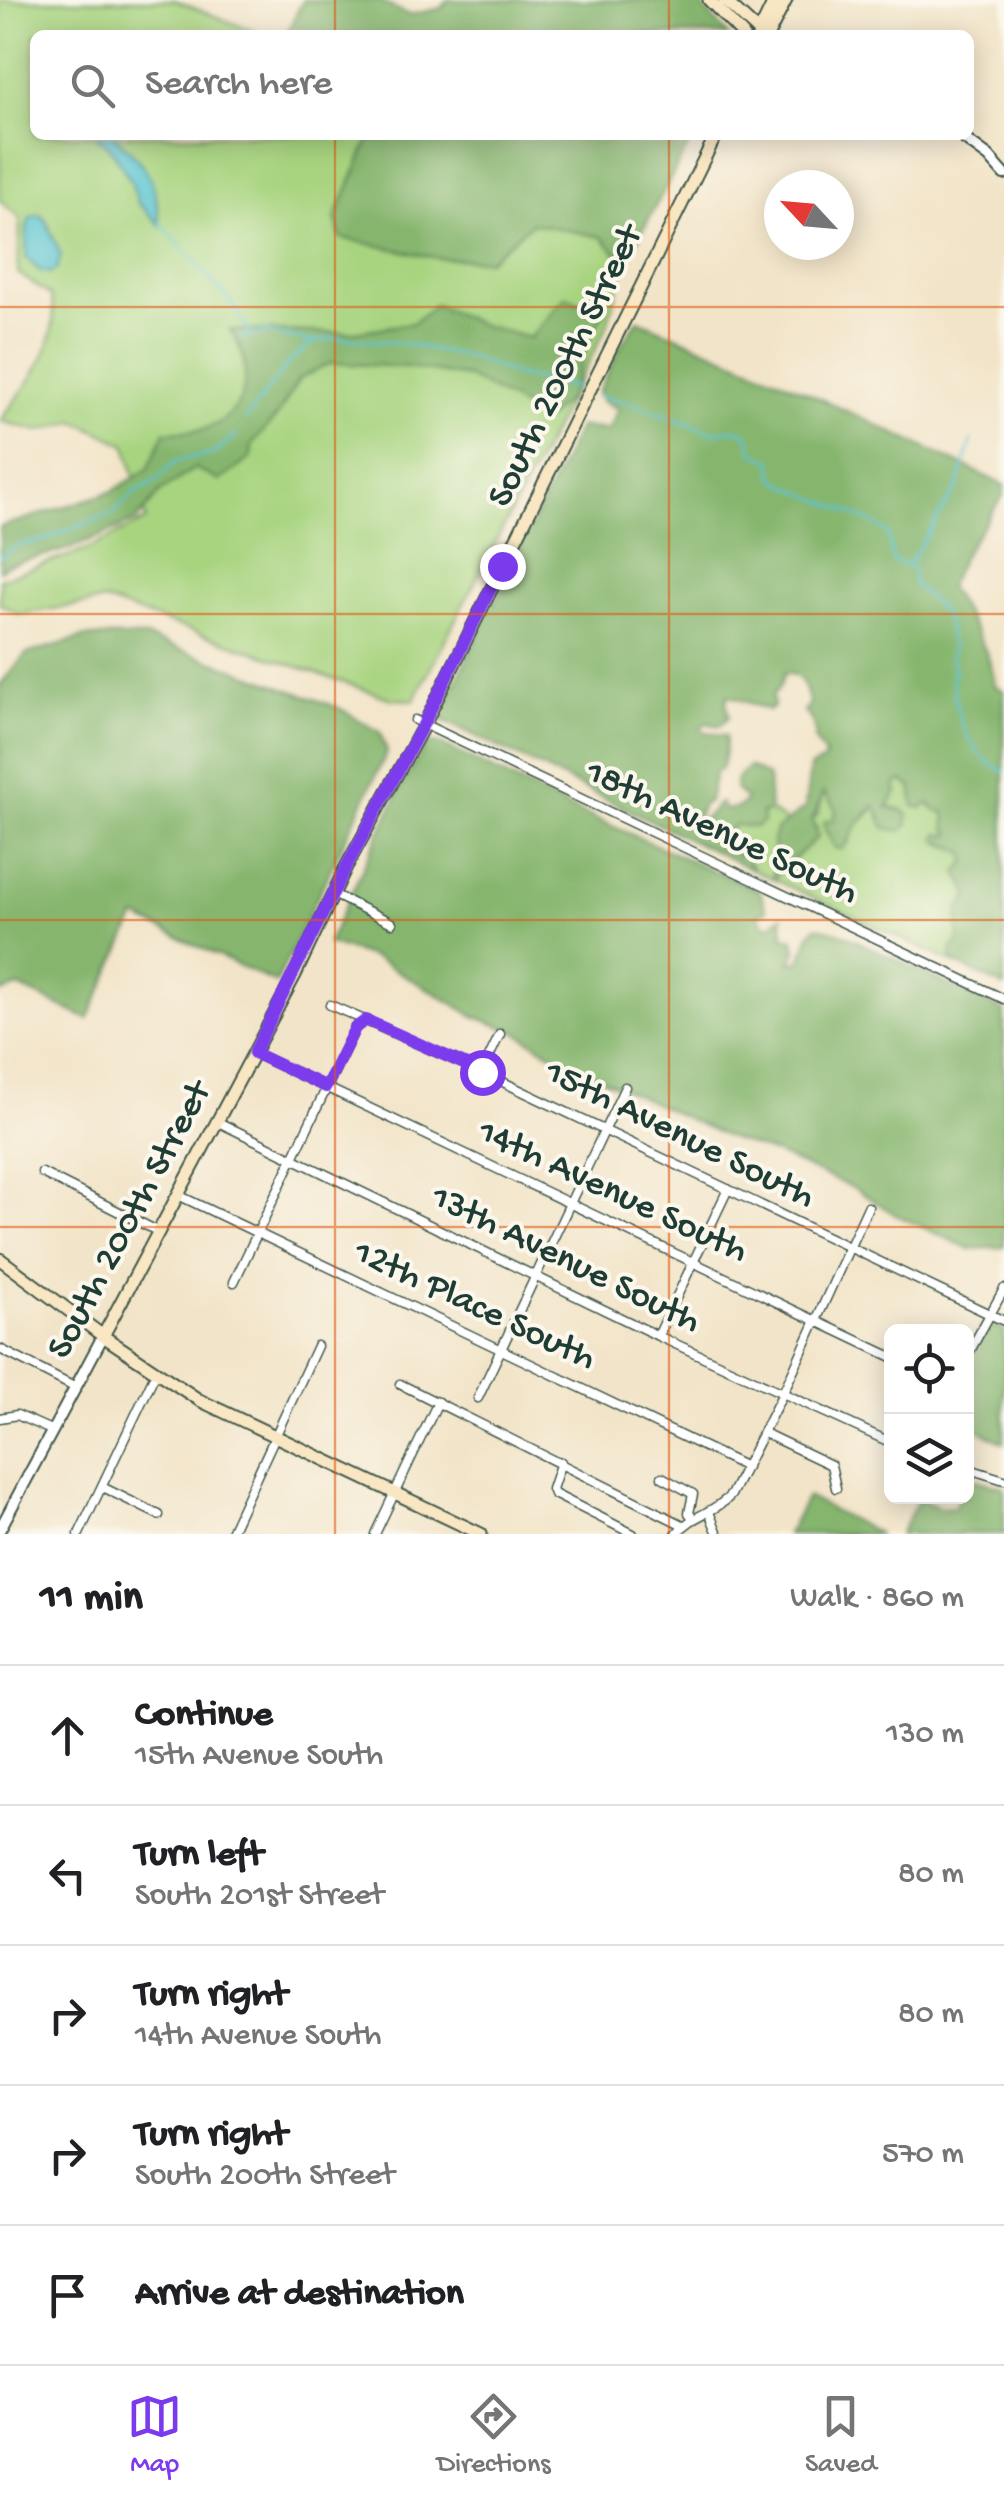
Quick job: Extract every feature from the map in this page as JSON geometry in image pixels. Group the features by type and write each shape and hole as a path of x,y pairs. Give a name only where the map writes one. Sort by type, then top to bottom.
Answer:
{"main road":[{"path":"709,0 738,30"},
{"path":"724,0 758,30"},
{"path":"764,30 775,0"},
{"path":"765,30 786,0"},
{"name":"South 200th Street","path":"104,1336 254,1053 713,140"},
{"path":"0,1259 199,1400 481,1534"}],"street":[{"path":"966,140 1004,174"},
{"name":"18th Avenue South","path":"420,722 1004,998"},
{"path":"333,894 392,924"},
{"name":"15th Avenue South","path":"330,1005 482,1072 1004,1321"},
{"path":"234,1282 326,1087 362,1021"},
{"path":"482,1072 500,1034"},
{"name":"14th Avenue South","path":"254,1053 884,1353"},
{"path":"478,1398 624,1087"},
{"name":"13th Avenue South","path":"218,1122 536,1278 884,1440"},
{"path":"42,1173 159,1232"},
{"path":"658,1336 728,1189"},
{"name":"12th Place South","path":"178,1195 746,1467"},
{"path":"676,1534 692,1518 727,1501 764,1433 868,1207"},
{"path":"974,1343 1004,1289"},
{"name":"South 200th Street","path":"0,1529 104,1336"},
{"path":"230,1534 317,1346"},
{"path":"0,1349 76,1388"},
{"path":"79,1534 156,1372"},
{"path":"400,1384 683,1525"},
{"path":"375,1534 438,1402"},
{"path":"0,1418 17,1415 53,1431"},
{"path":"764,1433 831,1465 836,1488"},
{"path":"562,1462 552,1489 554,1494 632,1534"},
{"path":"974,1471 1004,1480"},
{"path":"662,1477 693,1494 689,1514 692,1518"},
{"path":"102,1487 158,1515"},
{"path":"708,1512 718,1534"}],"green space":[{"path":"0,0 174,0 250,30 30,30 30,140 370,140 366,152 487,260 532,223 603,237 625,263 606,328 414,700 392,699 105,601 20,614 0,604 0,579 83,551 146,520 126,445 76,421 39,431 0,421 48,347 53,314 51,296 18,273 20,218 0,201"},
{"path":"303,0 377,0 409,15 442,8 447,0 696,0 723,30 288,30"},
{"path":"369,140 691,140 625,263 602,237 532,223 488,260 437,258 341,238 335,219"},
{"path":"565,297 604,312 587,345 570,397 546,419 468,377 407,367 331,363 299,379 278,415 252,444 251,458 219,481 195,468 160,492 136,521 68,549 7,565 0,571 0,527 111,492 148,469 165,432 205,429 232,412 240,400 245,372 230,330 349,333 413,323 435,305 482,325 530,338"},
{"path":"638,320 774,377 1004,485 1004,494 966,550 948,586 984,647 995,686 1004,691 1004,987 952,962 952,949 959,941 959,910 970,895 957,873 966,862 965,853 936,839 938,834 951,833 946,829 945,812 937,811 929,803 922,808 914,806 911,787 903,781 895,784 897,792 887,807 903,810 908,815 907,826 901,831 885,828 875,805 843,849 835,848 824,827 825,821 833,821 836,809 824,792 812,820 818,837 790,862 785,862 774,879 776,830 805,808 810,768 824,760 825,755 814,739 811,719 804,712 810,705 797,676 785,673 772,696 774,706 769,710 728,695 729,717 720,726 702,726 702,731 726,736 726,740 721,769 715,773 709,800 701,806 696,824 717,804 730,809 744,802 746,799 735,789 736,782 750,767 768,777 770,811 762,813 763,822 756,827 730,828 731,849 737,856 743,854 751,866 438,718 579,427 608,430 618,409 602,401 598,392"},
{"path":"85,637 146,637 339,708 380,732 387,752 276,983 136,917 88,1019 19,987 0,993 0,685 26,654"},
{"path":"427,743 440,744 573,809 760,891 766,911 758,914 762,922 769,926 782,916 784,937 794,939 796,950 791,962 800,961 816,927 838,932 1004,1011 1004,1247 970,1249 896,1215 855,1189 777,1154 729,1138 563,1061 518,1033 476,1017 375,958 328,943 398,793"},
{"path":"903,780 911,787 914,806 929,803 945,812 946,828 951,832 940,843 965,852 966,862 957,873 971,895 959,910 959,941 952,949 952,962 745,866 751,866 731,849 730,827 770,811 788,823 776,830 775,873 785,862 791,862 815,834 817,829 812,820 818,814 824,792 836,809 833,822 848,843 857,825 873,810 869,792 875,786 881,820 896,808 887,806 895,784"},
{"path":"986,1321 1004,1330 1004,1443 974,1428 974,1343"},
{"path":"974,1480 1004,1487 1004,1534 900,1534 916,1504 974,1504"},
{"path":"807,1497 879,1534 787,1534"}],"water":[{"path":"100,140 118,140 148,174 160,225 138,203 131,181 111,149"},
{"path":"40,215 46,220 61,256 57,269 51,273 40,271 26,258 27,226 31,217"}],"waterway":[{"path":"160,223 230,301 250,332"},
{"path":"240,338 266,332 313,342 334,338 401,343 470,357 520,376 579,388"},
{"path":"245,420 290,361 312,343"},
{"path":"597,396 631,403 714,433 733,429 745,433 752,451 772,461 773,476 780,482 887,532 893,561 913,568 914,584 946,619 953,648 950,657 955,670 954,690 965,731 981,755 1004,771"},
{"path":"0,557 19,545 41,541 113,513 176,461 213,454 236,435"},
{"path":"908,565 958,486 972,440"}],"route":[{"path":"482,1072 370,1020 357,1024 326,1087 254,1053 502,566"}]}
